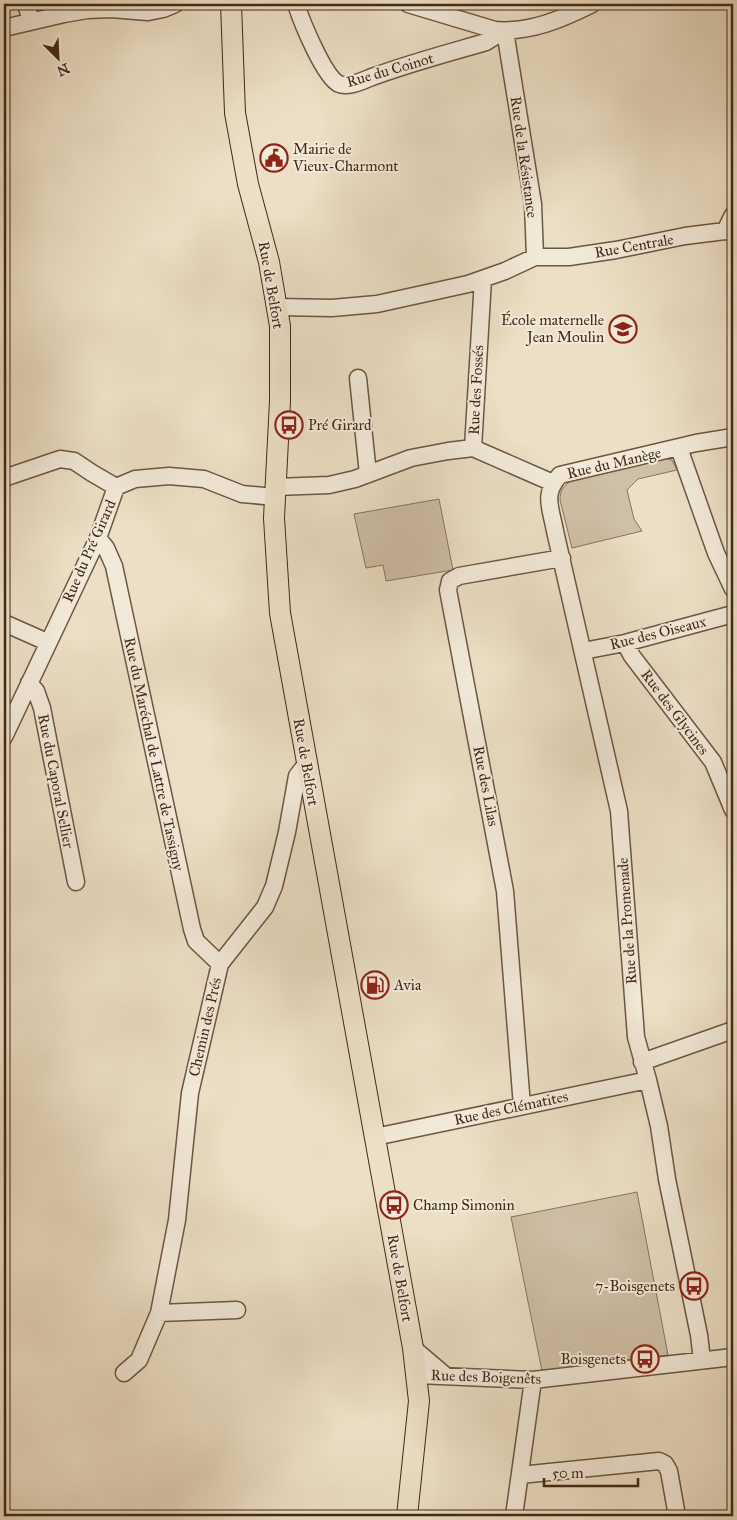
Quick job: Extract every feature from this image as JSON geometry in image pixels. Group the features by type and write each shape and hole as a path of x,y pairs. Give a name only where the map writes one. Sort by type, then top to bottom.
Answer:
{"main road":[{"name":"Rue de Belfort","path":"231,4 235,112 248,184 269,262 280,326 280,402 274,518 280,614 417,1375 419,1401 407,1516"}],"street":[{"path":"26,4 31,21"},
{"path":"4,28 87,10 111,9 148,12 175,4"},
{"name":"Rue du Coinot","path":"296,4 304,27 323,64 335,80 340,84 346,85 486,42 500,30"},
{"path":"408,4 500,30 523,30 540,26 592,4"},
{"name":"Rue de la Résistance","path":"500,30 533,204 535,257"},
{"path":"729,231 733,215"},
{"name":"Rue Centrale","path":"535,257 569,257 685,236 729,231"},
{"path":"277,307 332,308 377,304 468,284 535,257"},
{"name":"Rue des Fossés","path":"275,492 329,485 355,479 411,458 473,448 483,279"},
{"path":"358,378 368,474"},
{"name":"Rue du Manège","path":"473,448 553,483 560,475 733,437"},
{"path":"679,448 716,553 733,589"},
{"path":"4,478 60,459 74,461 116,487"},
{"name":"Rue du Pré Girard","path":"4,736 98,538 116,487 136,480 169,476 204,479 242,494 275,492"},
{"name":"Rue de la Promenade","path":"553,483 548,494 619,811 636,1037 659,1126 667,1179 699,1335 702,1360"},
{"name":"Rue du Maréchal de Lattre de Tassigny","path":"98,538 106,548 114,566 192,929 196,941 220,964"},
{"name":"Rue des Lilas","path":"522,1106 505,891 448,590 450,581 459,576 562,558"},
{"name":"Rue des Oiseaux","path":"583,651 625,643 733,614"},
{"path":"4,622 47,642"},
{"name":"Rue des Glycines","path":"625,643 632,656 713,762 733,810"},
{"name":"Rue du Caporal Sellier","path":"29,683 36,691 42,708 76,882"},
{"name":"Chemin des Prés","path":"124,1372 139,1360 159,1313 177,1220 190,1093 220,964 265,907 274,886 288,832 297,776 306,763"},
{"path":"642,1062 733,1030"},
{"name":"Rue des Clématites","path":"375,1137 648,1080"},
{"path":"159,1313 237,1310"},
{"path":"413,1348 446,1376"},
{"name":"Rue des Boigenêts","path":"417,1375 533,1380 733,1357"},
{"path":"514,1516 533,1380"},
{"path":"520,1474 659,1461 665,1464 669,1471 677,1516"}],"shaded area":[{"path":"666,459 672,460 677,470 638,479 627,490 634,519 642,531 572,548 560,500 562,490 567,484 572,480"},
{"path":"439,499 453,570 386,581 383,565 366,568 354,514"},
{"path":"637,1192 668,1355 542,1371 511,1217"}],"place":[{"name":"Mairie de Vieux-Charmont","path":"274,158"},
{"name":"École maternelle Jean Moulin","path":"623,329"},
{"name":"Pré Girard","path":"289,425"},
{"name":"Avia","path":"375,985"},
{"name":"Champ Simonin","path":"394,1205"},
{"name":"7-Boisgenets","path":"694,1286"},
{"name":"Boisgenets","path":"645,1359"}]}
